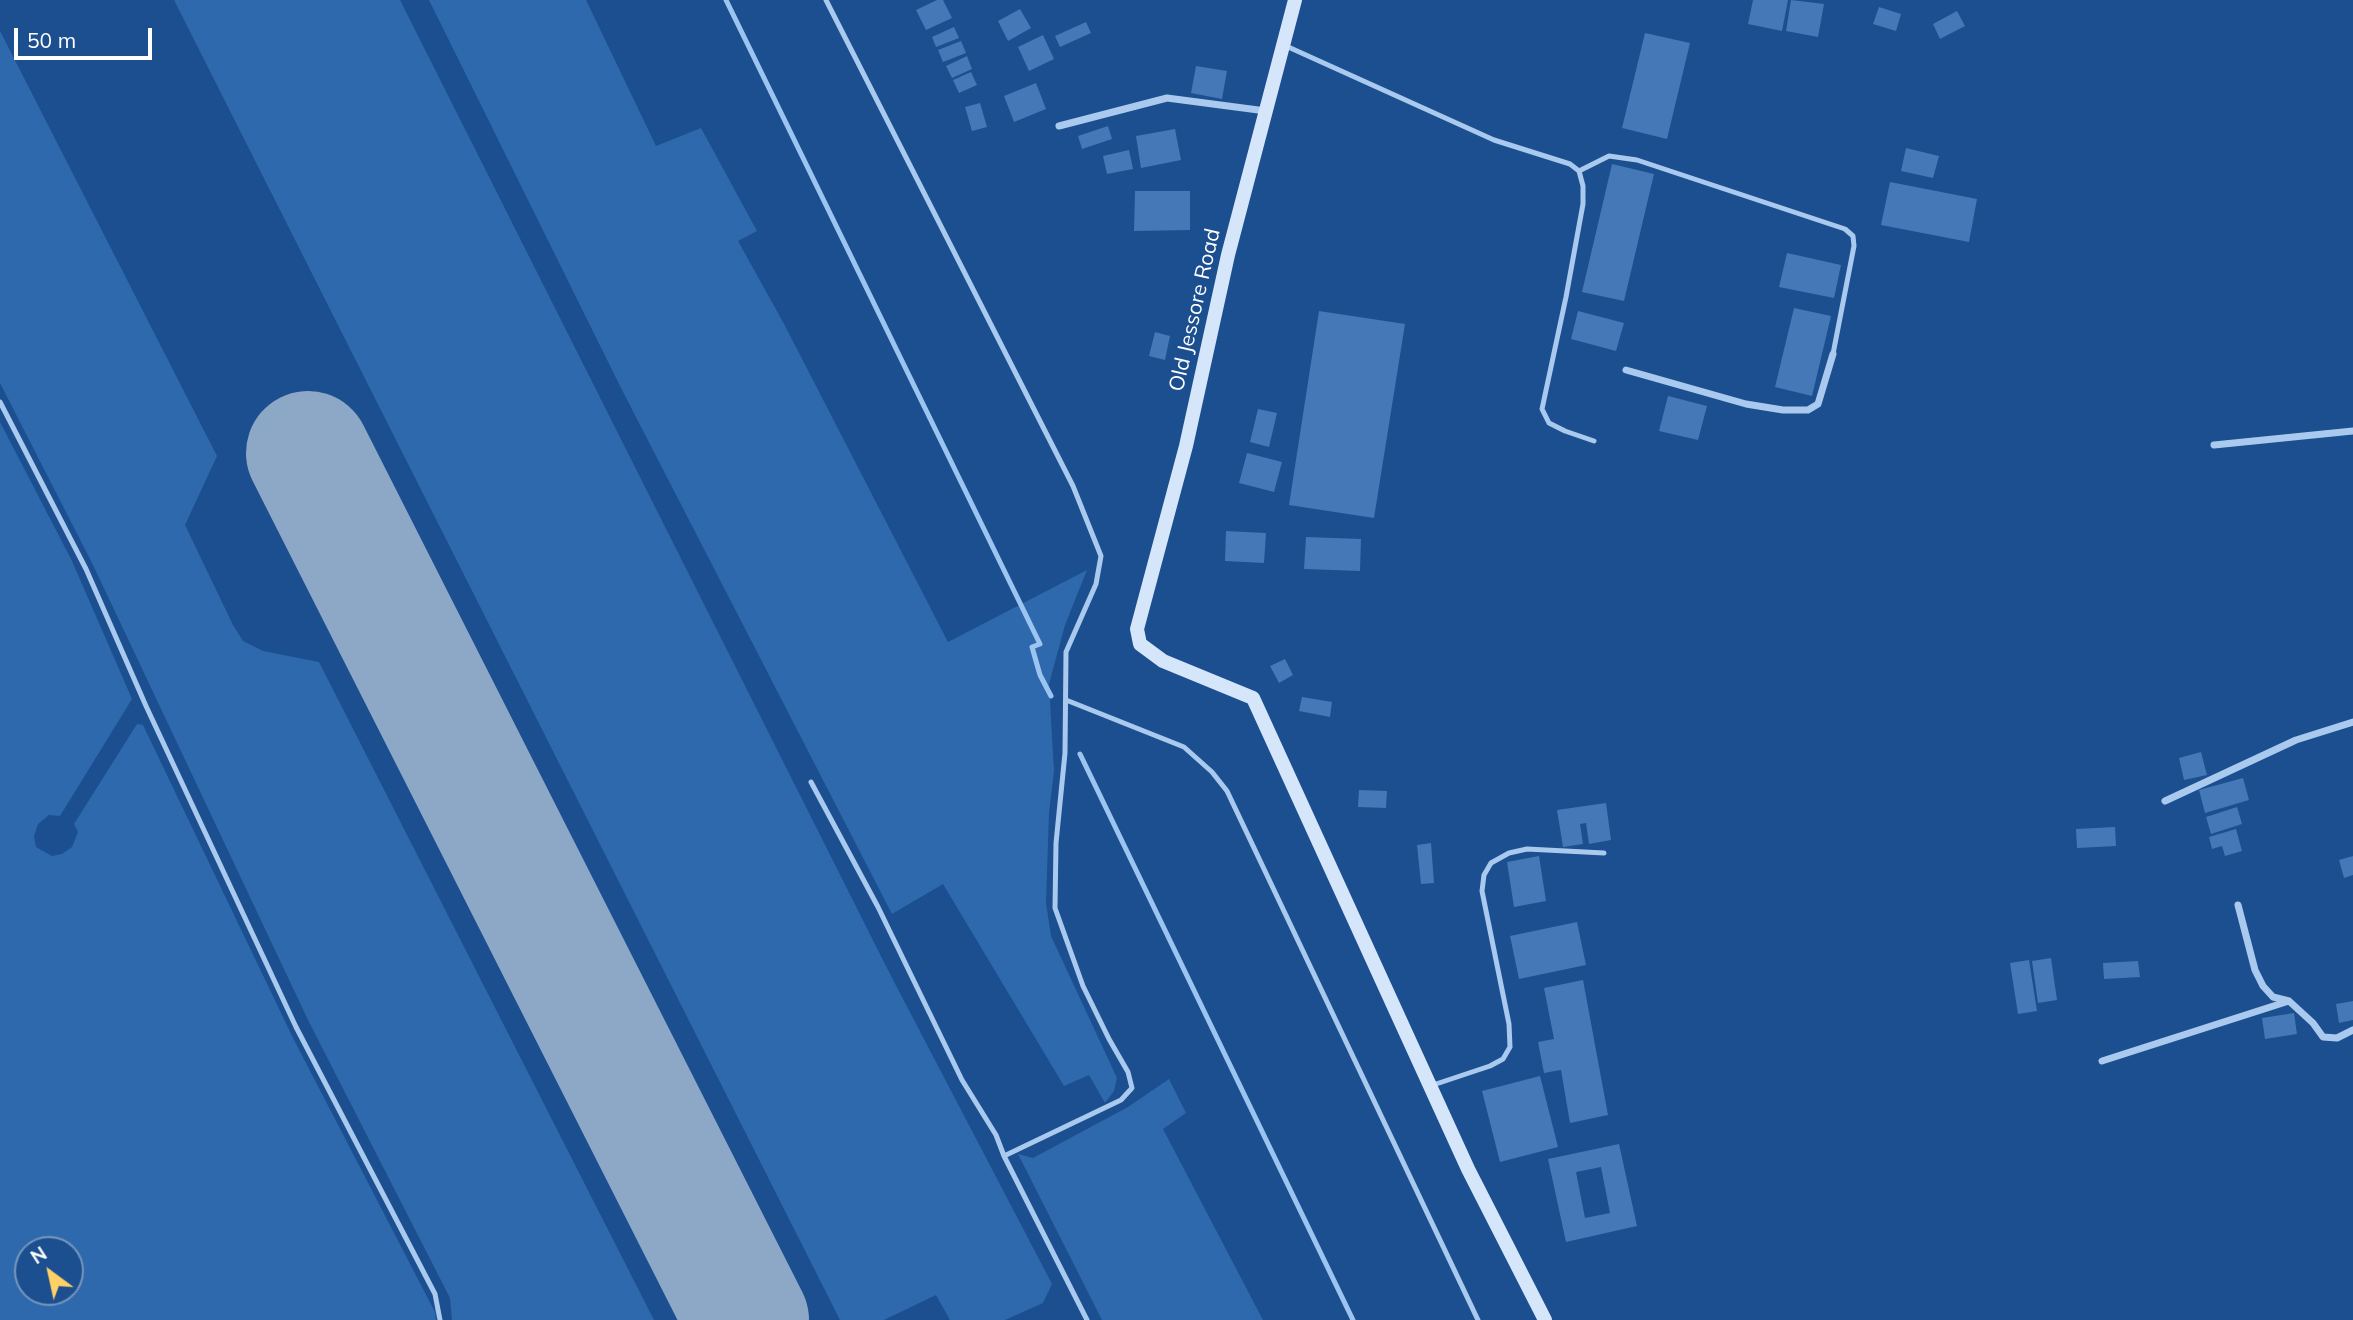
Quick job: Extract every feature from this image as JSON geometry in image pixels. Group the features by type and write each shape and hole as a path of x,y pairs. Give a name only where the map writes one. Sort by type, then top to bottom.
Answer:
{"street":[{"name":"Old Jessore Road","path":"1295,0 1228,255 1186,446 1137,629 1140,644 1163,661 1253,698 1430,1086"},
{"path":"1059,127 1167,98 1266,111"},
{"path":"1626,370 1746,404 1783,410 1808,410 1818,404 1833,354"},
{"path":"2214,445 2353,431"},
{"path":"2165,801 2296,740 2353,722"},
{"path":"2238,905 2255,970 2263,986 2273,997 2289,1001 2313,1023 2323,1037 2337,1038 2353,1030"},
{"path":"2102,1061 2289,1001"},
{"path":"1430,1086 1468,1169 1545,1320"}],"lane":[{"path":"826,0 1073,486 1101,556 1096,584 1066,652 1065,753 1056,842 1055,908 1083,986 1108,1040 1128,1072 1132,1088 1121,1100 1004,1156"},
{"path":"1283,45 1494,140 1570,164 1579,171 1583,186 1583,204 1542,409 1549,422 1594,441"},
{"path":"1579,171 1609,156 1637,160 1845,229 1853,236 1854,246 1833,354"},
{"path":"0,402 86,569 146,706 296,1027 435,1294 440,1320"},
{"path":"1066,700 1184,747 1212,772 1227,791 1478,1320"},
{"path":"811,782 878,906 962,1080 996,1135 1087,1320"},
{"path":"1430,1086 1490,1066 1503,1059 1510,1047 1509,1024 1482,891 1484,875 1491,863 1509,852 1527,849 1604,853"}],"shaded area":[{"path":"174,0 400,0 890,974 1052,1284 1043,1303 1005,1320 950,1320 936,1295 884,1320 840,1320"},
{"path":"429,0 586,0 656,146 701,128 757,231 738,241 783,322 948,642 1087,570 1065,625 1049,684 1054,771 1049,813 1046,903 1051,936 1117,1078 1114,1091 1105,1103 1089,1075 1064,1086 943,884 892,914 621,388"},
{"path":"0,31 217,456 185,525 233,625 243,641 263,651 319,662 654,1320 452,1320 450,1298 309,1022 93,565 0,383"},
{"path":"0,422 72,561 132,699 60,816 49,815 38,824 34,836 36,847 52,856 62,854 72,847 78,832 74,824 137,724 143,725 293,1038 435,1312 436,1320 0,1320"},
{"path":"1169,1079 1186,1113 1163,1129 1263,1320 1102,1320 1018,1154 1033,1158 1128,1107"}],"building":[{"path":"943,0 952,18 926,30 916,10"},
{"path":"1753,0 1788,0 1782,31 1748,24"},
{"path":"1791,0 1824,4 1818,37 1786,31"},
{"path":"1879,7 1901,14 1896,31 1873,24"},
{"path":"1020,9 1031,28 1008,41 998,21"},
{"path":"1957,11 1965,26 1940,39 1933,24"},
{"path":"1086,22 1091,33 1060,47 1055,36"},
{"path":"954,27 959,38 936,47 932,37"},
{"path":"1645,33 1690,43 1667,139 1622,128"},
{"path":"1043,35 1054,59 1029,71 1018,47"},
{"path":"961,41 966,53 943,62 938,50"},
{"path":"967,56 972,69 952,78 946,66"},
{"path":"1196,66 1227,71 1222,99 1191,93"},
{"path":"971,72 977,85 959,93 953,80"},
{"path":"1036,83 1046,109 1014,122 1004,96"},
{"path":"980,103 987,127 972,131 965,107"},
{"path":"1108,126 1112,139 1082,149 1078,136"},
{"path":"1175,129 1181,160 1141,168 1136,136"},
{"path":"1906,148 1939,156 1933,178 1901,171"},
{"path":"1129,150 1133,169 1107,174 1103,156"},
{"path":"1612,164 1654,174 1624,301 1582,292"},
{"path":"1890,182 1977,199 1969,242 1881,225"},
{"path":"1135,191 1190,191 1190,230 1134,231"},
{"path":"1787,253 1841,265 1834,298 1779,287"},
{"path":"1794,308 1831,316 1812,396 1775,387"},
{"path":"1319,311 1405,324 1374,518 1289,505"},
{"path":"1578,311 1624,323 1616,351 1571,339"},
{"path":"1155,332 1170,336 1165,360 1149,356"},
{"path":"1668,396 1707,406 1698,440 1659,431"},
{"path":"1258,409 1277,413 1269,447 1250,442"},
{"path":"1247,453 1282,462 1274,492 1239,483"},
{"path":"1226,531 1266,533 1264,563 1225,561"},
{"path":"1306,537 1361,539 1360,571 1304,569"},
{"path":"1285,659 1293,675 1279,683 1270,666"},
{"path":"1302,697 1332,702 1330,717 1299,711"},
{"path":"2201,752 2207,775 2184,780 2179,758"},
{"path":"2243,778 2249,800 2205,813 2199,790"},
{"path":"1359,790 1387,791 1386,808 1358,807"},
{"path":"1606,803 1611,840 1589,844 1586,823 1580,824 1583,844 1563,847 1557,810"},
{"path":"2237,807 2242,824 2211,834 2206,817"},
{"path":"2115,827 2116,846 2077,848 2076,829"},
{"path":"2236,829 2242,851 2225,856 2222,846 2212,849 2209,837"},
{"path":"1431,843 1434,883 1421,884 1417,845"},
{"path":"1539,856 1546,901 1514,907 1507,862"},
{"path":"2353,856 2353,875 2344,878 2339,860"},
{"path":"1577,922 1586,965 1519,979 1510,936"},
{"path":"2051,958 2057,1000 2038,1003 2032,961"},
{"path":"2029,960 2037,1011 2018,1014 2010,963"},
{"path":"2138,961 2140,977 2104,979 2103,963"},
{"path":"1583,980 1608,1115 1570,1123 1561,1070 1544,1073 1538,1042 1554,1039 1544,988"},
{"path":"2353,1001 2353,1020 2339,1023 2336,1004"},
{"path":"2294,1013 2297,1034 2265,1039 2262,1018"},
{"path":"1540,1076 1558,1147 1500,1162 1482,1091"},
{"path":"1619,1144 1637,1226 1566,1242 1548,1159","holes":["1601,1167 1610,1213 1585,1218 1576,1172"]}],"waterway":[{"path":"726,0 1040,644 1032,647 1040,675 1051,696"},
{"path":"1080,754 1353,1320"}],"runway":[{"path":"308,453 747,1320"}]}
